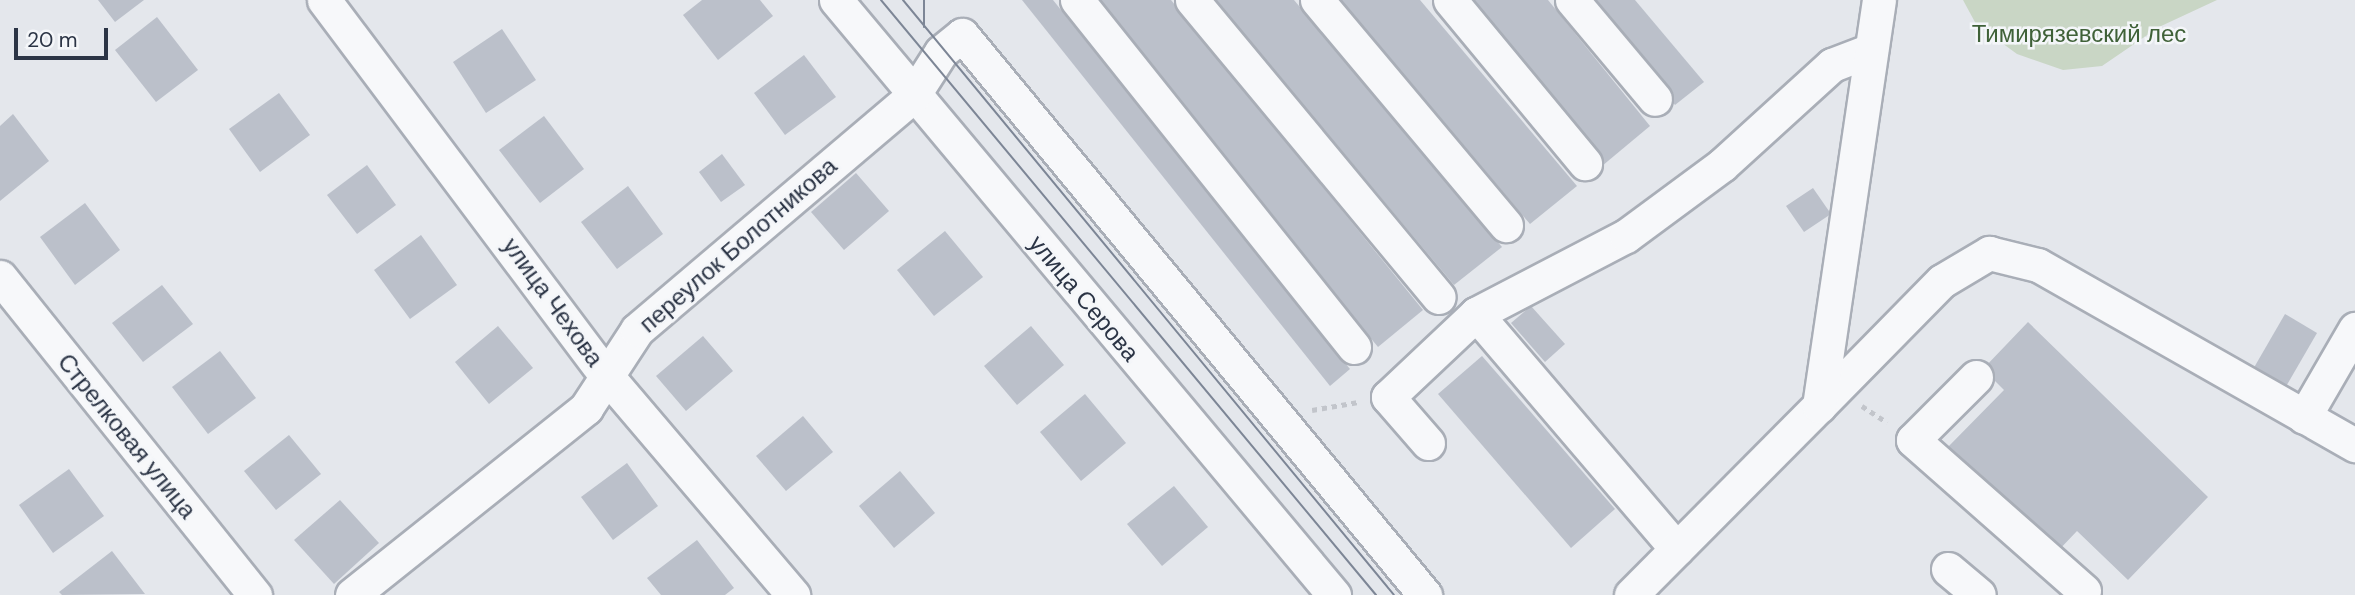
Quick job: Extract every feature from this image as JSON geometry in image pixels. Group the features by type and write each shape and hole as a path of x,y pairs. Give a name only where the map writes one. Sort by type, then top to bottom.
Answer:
{"street":[{"name":"улица Чехова","path":"324,0 437,142 606,375 793,595"},
{"name":"улица Серова","path":"836,0 913,96 1334,595"},
{"path":"1077,0 1354,346"},
{"path":"1192,0 1439,297"},
{"path":"1317,0 1507,225"},
{"path":"1450,0 1585,163"},
{"path":"1572,0 1655,99"},
{"path":"1827,398 1879,0"},
{"name":"переулок Болотникова","path":"352,595 551,440 586,408 637,330 913,96 941,52 962,35 1287,423"},
{"path":"1428,443 1388,397 1476,314 1626,236 1722,165 1832,65 1871,50"},
{"path":"1631,595 1942,281 1989,253 2038,265 2355,445"},
{"name":"Стрелковая улица","path":"0,277 255,595"},
{"path":"1476,314 1677,549"},
{"path":"2304,416 2355,329"},
{"path":"1976,377 1913,440 2084,594"},
{"path":"1287,423 1425,595"},
{"path":"1948,569 1979,595"}],"path":[{"path":"1287,423 1301,412 1388,397"},
{"path":"1827,398 1913,440"}],"green space":[{"name":"Тимирязевский лес","path":"1963,0 2217,0 2159,27 2102,66 2063,70 2017,54 1976,24"}],"building":[{"path":"98,0 144,0 115,22"},
{"path":"702,0 760,0 773,16 718,60 683,15"},
{"path":"1022,0 1053,0 1350,369 1330,386"},
{"path":"1094,0 1171,0 1423,310 1378,347"},
{"path":"1215,0 1294,0 1502,247 1454,285"},
{"path":"1340,0 1420,0 1577,186 1530,224"},
{"path":"1467,0 1548,0 1650,126 1602,166"},
{"path":"1590,0 1635,0 1704,82 1675,105"},
{"path":"157,17 198,70 156,102 115,50"},
{"path":"502,29 536,80 486,113 453,62"},
{"path":"804,55 836,97 785,135 754,93"},
{"path":"279,93 310,135 260,172 229,129"},
{"path":"13,114 49,161 0,201 0,126"},
{"path":"544,116 584,169 540,203 499,150"},
{"path":"722,154 745,185 721,202 699,172"},
{"path":"367,165 396,205 357,234 327,195"},
{"path":"856,173 889,211 844,250 811,212"},
{"path":"628,186 663,234 617,269 581,222"},
{"path":"1813,188 1831,214 1804,232 1786,206"},
{"path":"85,203 120,250 75,285 40,237"},
{"path":"945,231 983,277 934,316 897,270"},
{"path":"421,235 457,285 410,319 374,270"},
{"path":"162,285 193,324 143,362 112,323"},
{"path":"1531,306 1565,344 1545,362 1511,323"},
{"path":"2285,314 2317,333 2284,390 2252,371"},
{"path":"2028,322 2208,497 2128,580 2077,531 2056,553 1947,448 2004,390 1983,369"},
{"path":"498,326 533,368 489,404 455,362"},
{"path":"1031,326 1064,365 1017,405 984,366"},
{"path":"703,336 733,371 686,411 656,376"},
{"path":"220,351 256,398 208,434 172,387"},
{"path":"1482,356 1615,509 1571,548 1438,394"},
{"path":"1085,394 1126,443 1081,481 1040,432"},
{"path":"803,416 833,452 786,491 756,456"},
{"path":"289,435 321,474 276,510 244,471"},
{"path":"627,463 658,506 613,540 581,497"},
{"path":"69,469 104,516 53,553 19,505"},
{"path":"900,471 935,513 894,548 859,506"},
{"path":"1174,486 1208,527 1162,566 1127,524"},
{"path":"340,500 379,543 334,584 294,540"},
{"path":"697,540 734,588 725,595 661,595 647,578"},
{"path":"112,551 145,594 62,595 59,592"}],"tram line":[{"path":"881,0 1376,595"},
{"path":"903,0 1394,595"},
{"path":"924,0 924,27"}]}
